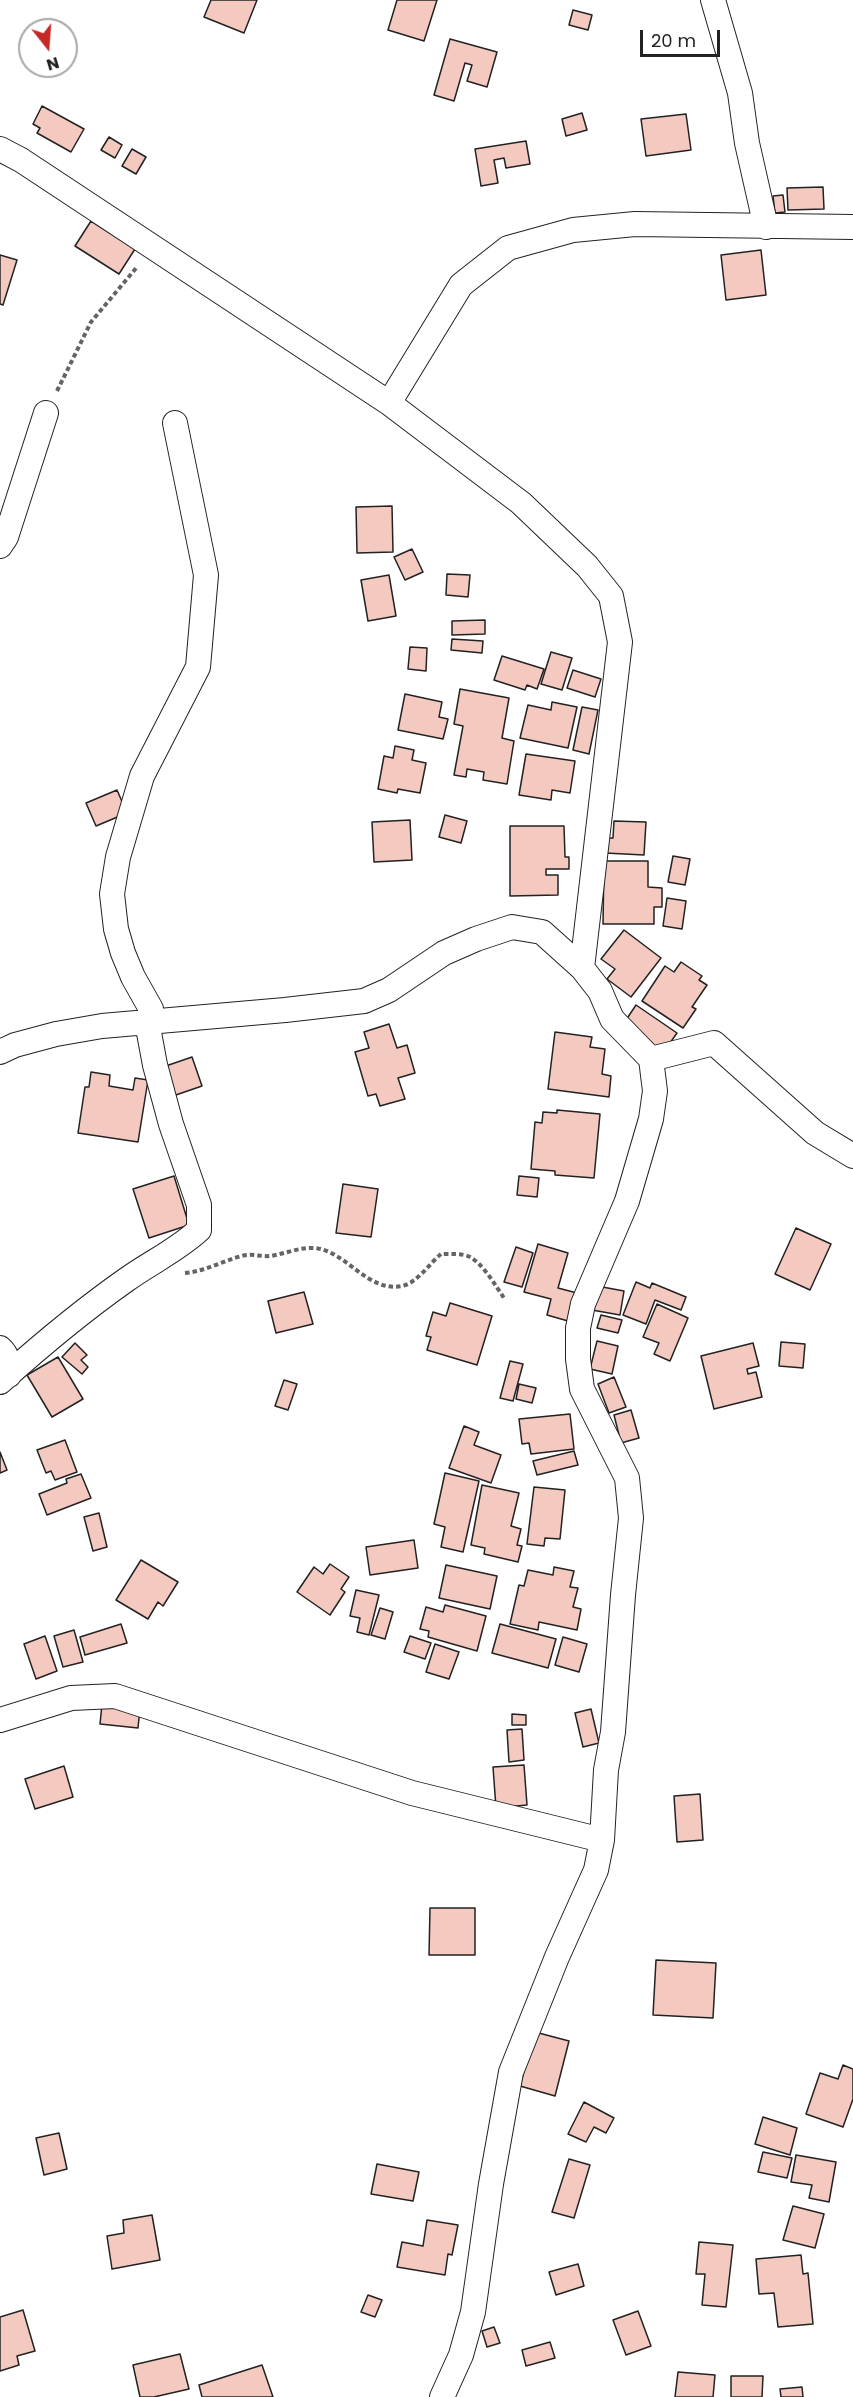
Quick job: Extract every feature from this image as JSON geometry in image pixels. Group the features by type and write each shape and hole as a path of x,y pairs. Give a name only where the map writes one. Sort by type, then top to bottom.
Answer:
{"street":[{"path":"713,0 740,93 747,143 766,227"},
{"path":"0,149 21,160 389,403 521,503 587,566 611,596 620,642 582,968"},
{"path":"389,403 461,285 507,248 573,230 635,224 853,227"},
{"path":"0,546 6,537 46,413"},
{"path":"4,1378 69,1321 130,1277 182,1246 199,1230 199,1204 171,1124 155,1065 147,1022 152,1009 133,977 123,953 116,929 112,894 118,857 142,776 198,667 206,575 175,423"},
{"path":"0,1052 15,1045 56,1034 102,1026 364,1001 389,990 444,953 512,927 542,932 582,968 600,991 612,1019 651,1059 655,1091 651,1119 627,1202 583,1304 578,1328 578,1359 582,1389 627,1478 632,1518 623,1595 613,1732 606,1770 602,1840 596,1870 557,1958 511,2072 491,2184 473,2313 461,2355 442,2397"},
{"path":"651,1059 714,1043 815,1133 853,1156"},
{"path":"0,1348 5,1352 9,1363 4,1378"},
{"path":"0,1720 70,1698 115,1696 412,1793 602,1840"}],"path":[{"path":"46,413 91,322 154,247"},
{"path":"181,1273 202,1272 244,1255 271,1256 293,1249 316,1248 336,1255 365,1277 383,1284 402,1286 415,1280 441,1254 450,1254 469,1256 504,1298"}],"building":[{"path":"211,0 257,0 244,33 204,17"},
{"path":"397,0 437,0 424,41 388,30"},
{"path":"573,10 592,15 588,30 569,25"},
{"path":"450,39 497,52 487,87 467,81 472,65 465,63 454,101 434,95"},
{"path":"42,106 84,129 71,152 37,133 40,128 33,124"},
{"path":"582,113 587,130 566,136 562,119"},
{"path":"686,114 691,150 646,156 641,119"},
{"path":"109,137 122,145 115,158 101,150"},
{"path":"526,141 530,164 506,168 504,158 494,160 498,183 481,186 475,149"},
{"path":"132,149 146,157 136,174 122,166"},
{"path":"823,187 824,209 788,210 787,188"},
{"path":"783,195 785,212 775,213 773,196"},
{"path":"91,221 135,249 119,274 75,246"},
{"path":"761,250 766,295 726,300 721,255"},
{"path":"0,255 17,260 3,305 0,304"},
{"path":"392,506 393,552 357,553 356,507"},
{"path":"412,549 423,572 405,580 394,557"},
{"path":"447,574 470,575 468,597 446,595"},
{"path":"389,575 396,616 368,621 361,580"},
{"path":"485,620 485,634 452,635 452,621"},
{"path":"452,639 483,641 482,653 451,650"},
{"path":"410,647 427,648 426,671 408,669"},
{"path":"551,652 572,658 562,690 541,684"},
{"path":"502,656 544,669 537,689 527,685 525,690 494,680"},
{"path":"573,670 601,679 595,697 567,688"},
{"path":"460,689 509,698 502,738 514,741 507,784 483,780 484,772 467,769 466,777 454,775 463,726 454,724"},
{"path":"405,694 442,702 439,717 448,719 443,739 398,730"},
{"path":"552,702 577,707 568,748 520,738 528,705 551,710"},
{"path":"582,707 598,710 589,754 573,750"},
{"path":"395,746 414,750 412,760 426,763 420,793 398,789 397,793 378,789 384,756 393,758"},
{"path":"526,754 575,761 570,793 552,790 551,800 519,795"},
{"path":"117,790 127,813 96,826 86,803"},
{"path":"445,815 467,821 461,843 439,837"},
{"path":"410,820 412,860 374,862 372,822"},
{"path":"614,821 646,822 644,855 605,853 605,838 613,838"},
{"path":"510,826 564,826 565,857 569,857 569,869 546,869 546,875 558,875 558,895 510,896"},
{"path":"673,856 690,859 685,885 668,882"},
{"path":"604,861 648,861 648,887 662,888 662,907 654,907 654,924 603,924"},
{"path":"667,898 686,901 682,929 663,926"},
{"path":"624,930 661,958 631,997 607,979 615,969 601,959"},
{"path":"681,962 702,976 699,980 707,985 692,1007 696,1009 683,1028 642,1001 665,966 674,972"},
{"path":"636,1005 677,1033 663,1053 622,1026"},
{"path":"389,1024 397,1048 407,1045 415,1073 398,1078 405,1099 380,1106 376,1094 368,1096 355,1052 369,1048 364,1032"},
{"path":"555,1032 592,1037 590,1047 605,1049 602,1074 611,1076 609,1097 548,1089"},
{"path":"192,1057 202,1086 170,1097 160,1068"},
{"path":"91,1072 110,1075 109,1086 133,1090 135,1078 148,1080 138,1142 78,1133 85,1087 89,1087"},
{"path":"557,1110 600,1114 594,1178 555,1175 555,1171 531,1169 535,1122 542,1123 543,1112 557,1113"},
{"path":"174,1176 189,1225 149,1238 133,1189"},
{"path":"519,1176 539,1178 537,1197 517,1195"},
{"path":"343,1184 378,1189 371,1237 336,1233"},
{"path":"796,1228 831,1244 810,1290 775,1274"},
{"path":"538,1244 568,1253 558,1288 577,1293 568,1321 547,1315 551,1299 524,1292"},
{"path":"516,1247 533,1253 522,1287 504,1282"},
{"path":"636,1282 650,1288 652,1283 686,1297 681,1310 655,1300 646,1324 623,1315"},
{"path":"597,1286 624,1291 620,1315 592,1310"},
{"path":"304,1292 313,1324 276,1333 268,1301"},
{"path":"450,1303 492,1316 477,1365 427,1350 431,1337 426,1336 433,1312 446,1316"},
{"path":"657,1304 688,1318 670,1361 654,1354 659,1343 643,1337"},
{"path":"601,1315 622,1320 618,1333 597,1328"},
{"path":"597,1341 618,1346 612,1374 590,1369"},
{"path":"781,1342 805,1344 803,1368 779,1366"},
{"path":"75,1343 87,1355 81,1360 88,1367 82,1374 62,1357"},
{"path":"753,1343 759,1366 747,1369 748,1374 756,1372 762,1397 714,1409 701,1356"},
{"path":"58,1357 83,1399 52,1417 27,1375"},
{"path":"510,1361 523,1364 513,1401 500,1398"},
{"path":"614,1377 626,1407 609,1413 598,1384"},
{"path":"284,1380 297,1384 288,1410 275,1406"},
{"path":"519,1384 536,1388 532,1403 516,1399"},
{"path":"631,1410 639,1438 621,1443 614,1415"},
{"path":"570,1414 574,1449 531,1454 529,1443 522,1444 519,1419"},
{"path":"464,1426 479,1432 474,1445 501,1455 491,1483 449,1468"},
{"path":"65,1440 77,1472 55,1480 51,1471 46,1473 37,1450"},
{"path":"574,1451 578,1465 537,1475 533,1461"},
{"path":"0,1452 7,1470 0,1473"},
{"path":"445,1473 479,1481 463,1552 441,1547 445,1527 434,1524"},
{"path":"81,1474 91,1498 47,1515 39,1494 67,1483 66,1479"},
{"path":"482,1485 519,1493 511,1526 521,1529 517,1545 522,1546 518,1562 484,1554 485,1548 471,1545"},
{"path":"534,1487 565,1490 560,1539 545,1538 544,1546 527,1544"},
{"path":"99,1513 107,1547 93,1551 84,1517"},
{"path":"414,1540 418,1568 370,1575 366,1547"},
{"path":"141,1560 178,1582 163,1606 158,1602 148,1619 116,1600"},
{"path":"330,1564 349,1577 341,1589 345,1592 330,1615 297,1592 314,1567 323,1574"},
{"path":"446,1565 497,1576 490,1609 439,1598"},
{"path":"554,1567 574,1571 570,1587 578,1588 573,1607 581,1609 577,1630 539,1622 538,1630 510,1624 519,1585 524,1586 528,1570 553,1575"},
{"path":"356,1590 379,1595 369,1635 357,1632 360,1618 350,1616"},
{"path":"445,1605 486,1616 477,1651 428,1637 429,1631 420,1629 426,1607 443,1612"},
{"path":"380,1608 393,1612 385,1639 371,1635"},
{"path":"121,1624 127,1643 85,1655 80,1637"},
{"path":"500,1624 556,1639 548,1668 492,1653"},
{"path":"74,1630 83,1662 63,1667 54,1636"},
{"path":"45,1636 57,1671 36,1679 24,1644"},
{"path":"410,1636 431,1643 425,1659 404,1652"},
{"path":"563,1637 587,1644 579,1672 555,1665"},
{"path":"435,1644 459,1652 449,1679 426,1672"},
{"path":"102,1704 140,1708 138,1728 100,1724"},
{"path":"591,1709 599,1743 583,1747 575,1713"},
{"path":"512,1714 526,1715 526,1725 512,1725"},
{"path":"522,1729 524,1760 509,1762 507,1730"},
{"path":"524,1765 527,1805 496,1808 493,1767"},
{"path":"64,1766 73,1797 35,1809 25,1779"},
{"path":"700,1794 703,1840 677,1842 674,1796"},
{"path":"430,1908 475,1908 475,1955 429,1955"},
{"path":"656,1960 716,1963 713,2018 653,2015"},
{"path":"535,2032 569,2041 555,2096 520,2086"},
{"path":"843,2065 853,2069 853,2099 843,2127 806,2114 820,2073 838,2079"},
{"path":"584,2102 614,2118 606,2133 594,2127 586,2142 568,2134"},
{"path":"763,2117 797,2128 790,2155 755,2144"},
{"path":"59,2133 67,2169 44,2175 36,2138"},
{"path":"763,2152 792,2158 787,2178 758,2172"},
{"path":"796,2155 836,2162 829,2202 809,2198 812,2185 791,2182"},
{"path":"569,2159 590,2165 574,2218 552,2212"},
{"path":"377,2164 419,2172 413,2201 371,2194"},
{"path":"793,2206 824,2214 815,2248 783,2240"},
{"path":"152,2215 160,2260 112,2269 107,2236 124,2233 123,2220"},
{"path":"427,2220 458,2225 452,2255 448,2254 445,2275 397,2267 402,2242 423,2246"},
{"path":"699,2242 733,2245 726,2307 702,2305 705,2274 696,2274"},
{"path":"801,2255 803,2274 808,2273 813,2324 778,2327 774,2293 759,2294 756,2259"},
{"path":"578,2264 584,2286 556,2295 549,2272"},
{"path":"368,2295 382,2300 375,2317 361,2312"},
{"path":"23,2310 35,2351 17,2356 19,2365 0,2371 0,2317"},
{"path":"638,2311 651,2346 626,2355 613,2320"},
{"path":"494,2327 500,2343 487,2347 482,2331"},
{"path":"550,2342 555,2358 526,2366 522,2350"},
{"path":"180,2354 189,2389 154,2397 140,2397 133,2365"},
{"path":"262,2365 273,2397 202,2397 199,2385"},
{"path":"678,2372 715,2375 713,2397 675,2397"},
{"path":"731,2376 763,2376 762,2397 731,2397"},
{"path":"802,2387 803,2397 781,2397 780,2389"}]}
